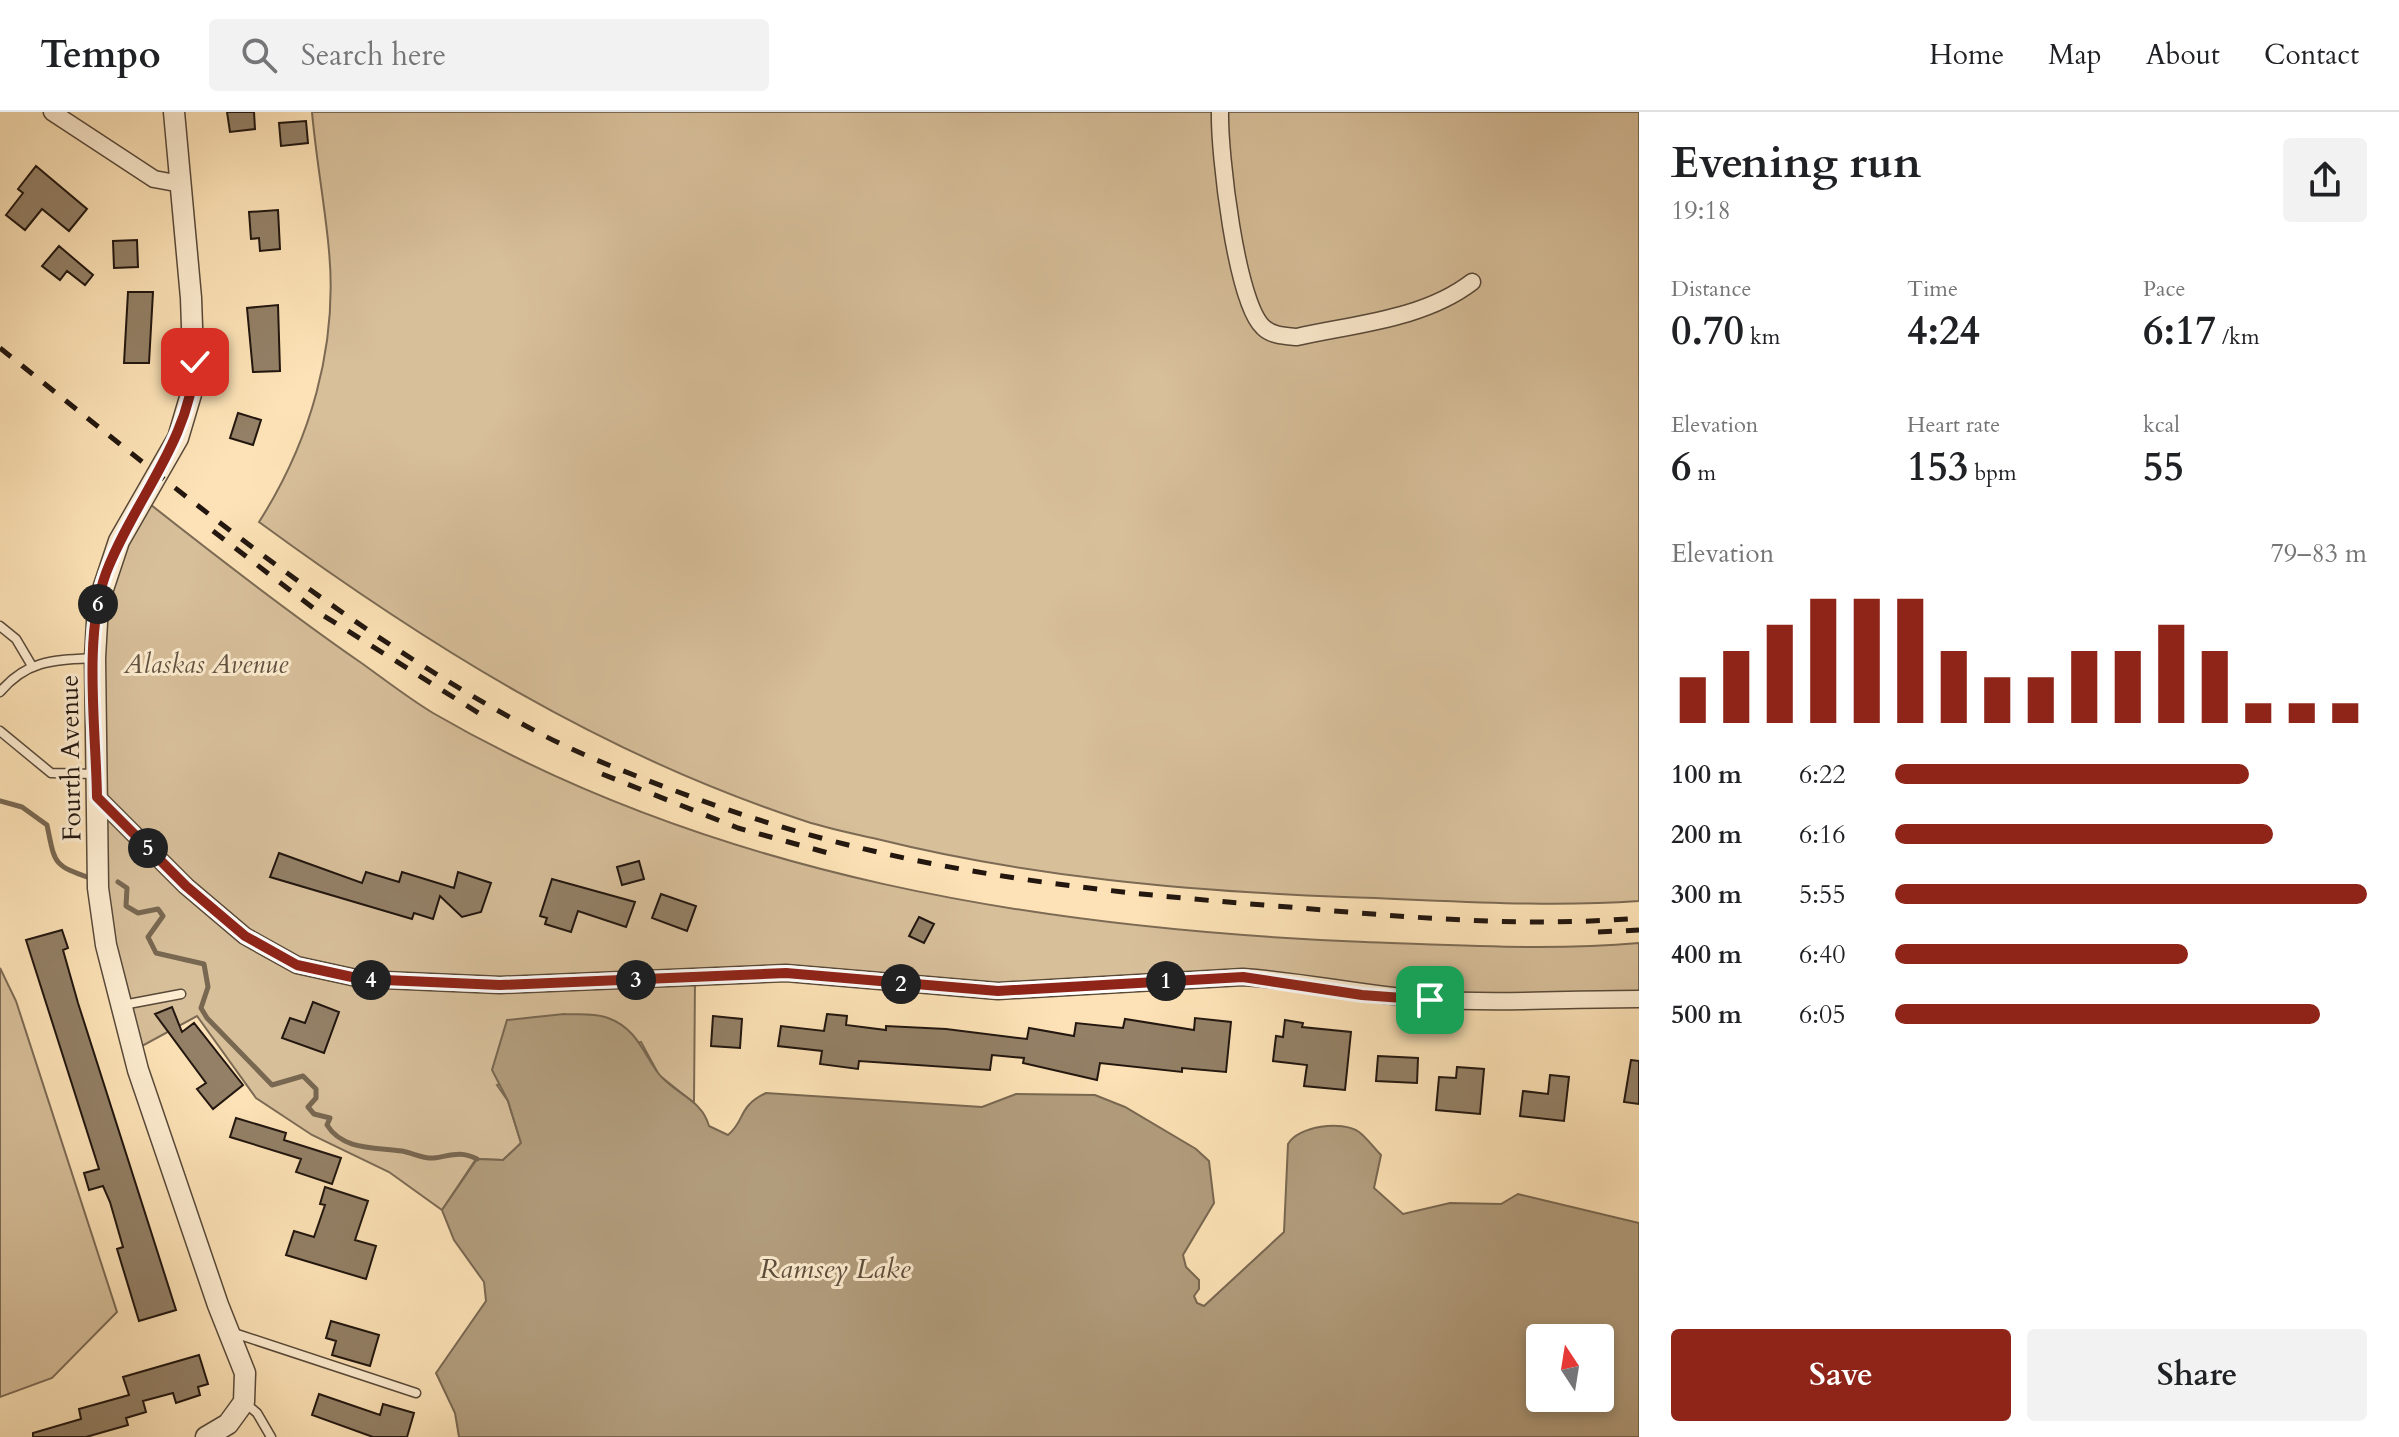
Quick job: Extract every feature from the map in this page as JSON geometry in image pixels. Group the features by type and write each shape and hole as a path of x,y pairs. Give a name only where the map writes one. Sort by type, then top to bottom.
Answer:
{"street":[{"path":"52,112 154,179 181,184"},
{"name":"Fourth Avenue","path":"174,112 191,298 194,384 178,438 119,541 98,604 95,658 98,888 120,1006 152,1111 245,1373 244,1402"},
{"path":"1220,112 1223,167 1241,268 1250,307 1263,328 1283,336 1297,337 1424,309 1450,299 1472,282"},
{"path":"97,797 186,886 245,936 297,965 361,979 515,985 786,973 998,991 1243,977 1362,995 1430,1000 1639,999"},
{"path":"206,1437 228,1424 244,1402"}],"lane":[{"path":"0,626 16,639 32,666"},
{"path":"0,692 15,674 32,666 64,659 95,658"},
{"path":"0,731 51,773 96,774"},
{"path":"120,1006 181,994"},
{"path":"229,1331 416,1393"},
{"path":"244,1402 257,1413 271,1437"}],"green space":[{"path":"312,112 1639,112 1639,901 1492,903 1226,891 1109,880 935,852 818,825 726,792 654,762 585,728 451,653 259,522 293,459 306,426 324,358 329,323 329,251"},
{"name":"Alaskas Avenue","path":"141,497 277,602 433,713 541,769 652,816 767,854 884,884 1003,907 1123,924 1244,935 1433,945 1536,947 1639,943 1639,1000 1518,1003 1275,980 1025,992 865,981 695,978 694,1103 659,1075 641,1042 497,1085 508,1101 521,1143 503,1160 476,1159 442,1210 389,1172 312,1135 256,1098 197,1016 131,1052 104,945 94,626"},
{"path":"0,968 16,1001 117,1312 52,1378 0,1397"}],"water":[{"name":"Ramsey Lake","path":"564,1014 598,1015 626,1028 664,1080 700,1109 709,1126 728,1135 750,1103 766,1093 982,1107 1016,1094 1095,1095 1125,1107 1196,1149 1209,1161 1214,1203 1183,1255 1186,1267 1199,1280 1199,1289 1194,1296 1197,1303 1204,1306 1284,1232 1288,1144 1310,1129 1332,1126 1351,1128 1368,1140 1381,1155 1374,1188 1403,1214 1450,1203 1501,1204 1518,1194 1639,1223 1639,1437 459,1437 455,1413 436,1373 486,1301 484,1282 454,1240 442,1210 477,1159 503,1160 521,1143 508,1101 492,1070 507,1020"}],"building":[{"path":"227,112 254,112 255,129 230,132"},
{"path":"306,121 308,143 281,146 279,123"},
{"path":"36,166 87,209 69,231 42,209 25,230 6,215 23,193 18,189"},
{"path":"278,210 280,249 260,251 259,238 251,239 249,212"},
{"path":"137,240 138,267 114,268 113,241"},
{"path":"59,246 93,275 85,285 67,271 60,280 42,266"},
{"path":"128,292 153,292 149,363 124,363"},
{"path":"278,305 280,371 253,372 247,308"},
{"path":"238,413 261,420 253,445 230,438"},
{"path":"279,853 362,883 366,872 399,882 402,872 454,888 458,872 491,883 481,912 462,917 440,896 433,919 414,913 412,919 270,877"},
{"path":"639,861 644,879 622,885 617,867"},
{"path":"552,879 635,902 626,927 578,911 571,932 545,924 547,918 540,916"},
{"path":"661,894 696,906 687,931 652,918"},
{"path":"919,917 934,924 924,943 909,936"},
{"path":"62,930 68,948 63,950 78,1003 176,1310 139,1321 117,1249 123,1247 110,1202 103,1186 89,1190 84,1173 99,1169 26,940"},
{"path":"313,1002 339,1012 324,1053 282,1038 290,1018 305,1023"},
{"path":"172,1007 182,1032 194,1023 243,1085 213,1109 197,1089 206,1083 155,1014"},
{"path":"827,1014 847,1016 846,1025 886,1030 886,1026 946,1029 1027,1039 1029,1028 1074,1036 1076,1023 1123,1028 1125,1019 1194,1030 1195,1018 1231,1022 1226,1072 1182,1068 1182,1072 1100,1063 1097,1080 1023,1063 1024,1058 992,1055 990,1070 859,1061 858,1069 820,1064 822,1051 778,1046 781,1026 824,1031"},
{"path":"713,1016 742,1019 740,1048 711,1046"},
{"path":"1285,1020 1303,1023 1302,1027 1351,1032 1345,1090 1304,1086 1307,1065 1273,1061 1276,1036 1283,1037"},
{"path":"1378,1056 1418,1058 1417,1083 1376,1081"},
{"path":"1631,1060 1639,1061 1639,1104 1624,1102"},
{"path":"1457,1067 1484,1069 1480,1114 1436,1110 1439,1077 1456,1078"},
{"path":"1550,1075 1569,1077 1564,1121 1520,1116 1523,1091 1548,1094"},
{"path":"236,1118 286,1133 284,1140 341,1158 332,1184 296,1172 301,1159 230,1137"},
{"path":"325,1187 368,1201 355,1240 376,1246 366,1279 286,1255 294,1231 314,1237 325,1205 320,1204"},
{"path":"331,1321 379,1335 370,1366 332,1355 336,1341 326,1338"},
{"path":"199,1355 208,1384 198,1387 200,1395 176,1403 173,1393 143,1401 146,1412 126,1418 128,1425 86,1437 33,1437 33,1433 81,1419 79,1409 129,1395 123,1377"},
{"path":"319,1394 380,1415 383,1404 414,1413 407,1437 373,1437 312,1415"}],"waterway":[{"path":"0,801 22,807 47,825 57,861 68,870 90,878"},
{"path":"118,882 127,888 126,906 138,913 158,909 163,916 148,937 156,953 204,964 208,987 201,1008 207,1018 272,1085 303,1076 316,1089 316,1098 308,1107 314,1114 330,1118 327,1125 334,1133 351,1144 361,1146 430,1158 460,1154 477,1159"}],"railway":[{"path":"0,348 262,554 398,650 468,694 589,757 750,817 901,857 976,872 1129,893 1464,920 1552,922 1639,918"},
{"path":"213,531 321,614 480,714"},
{"path":"602,774 738,828 839,856"},
{"path":"1598,932 1639,930"}],"route":[{"path":"195,362 194,384 178,438 119,541 98,604 95,658 97,797 186,886 245,936 272,953 297,965 324,972 361,979 434,984 590,983 786,973 998,991 1243,977 1275,979 1362,995 1430,1000"}]}
